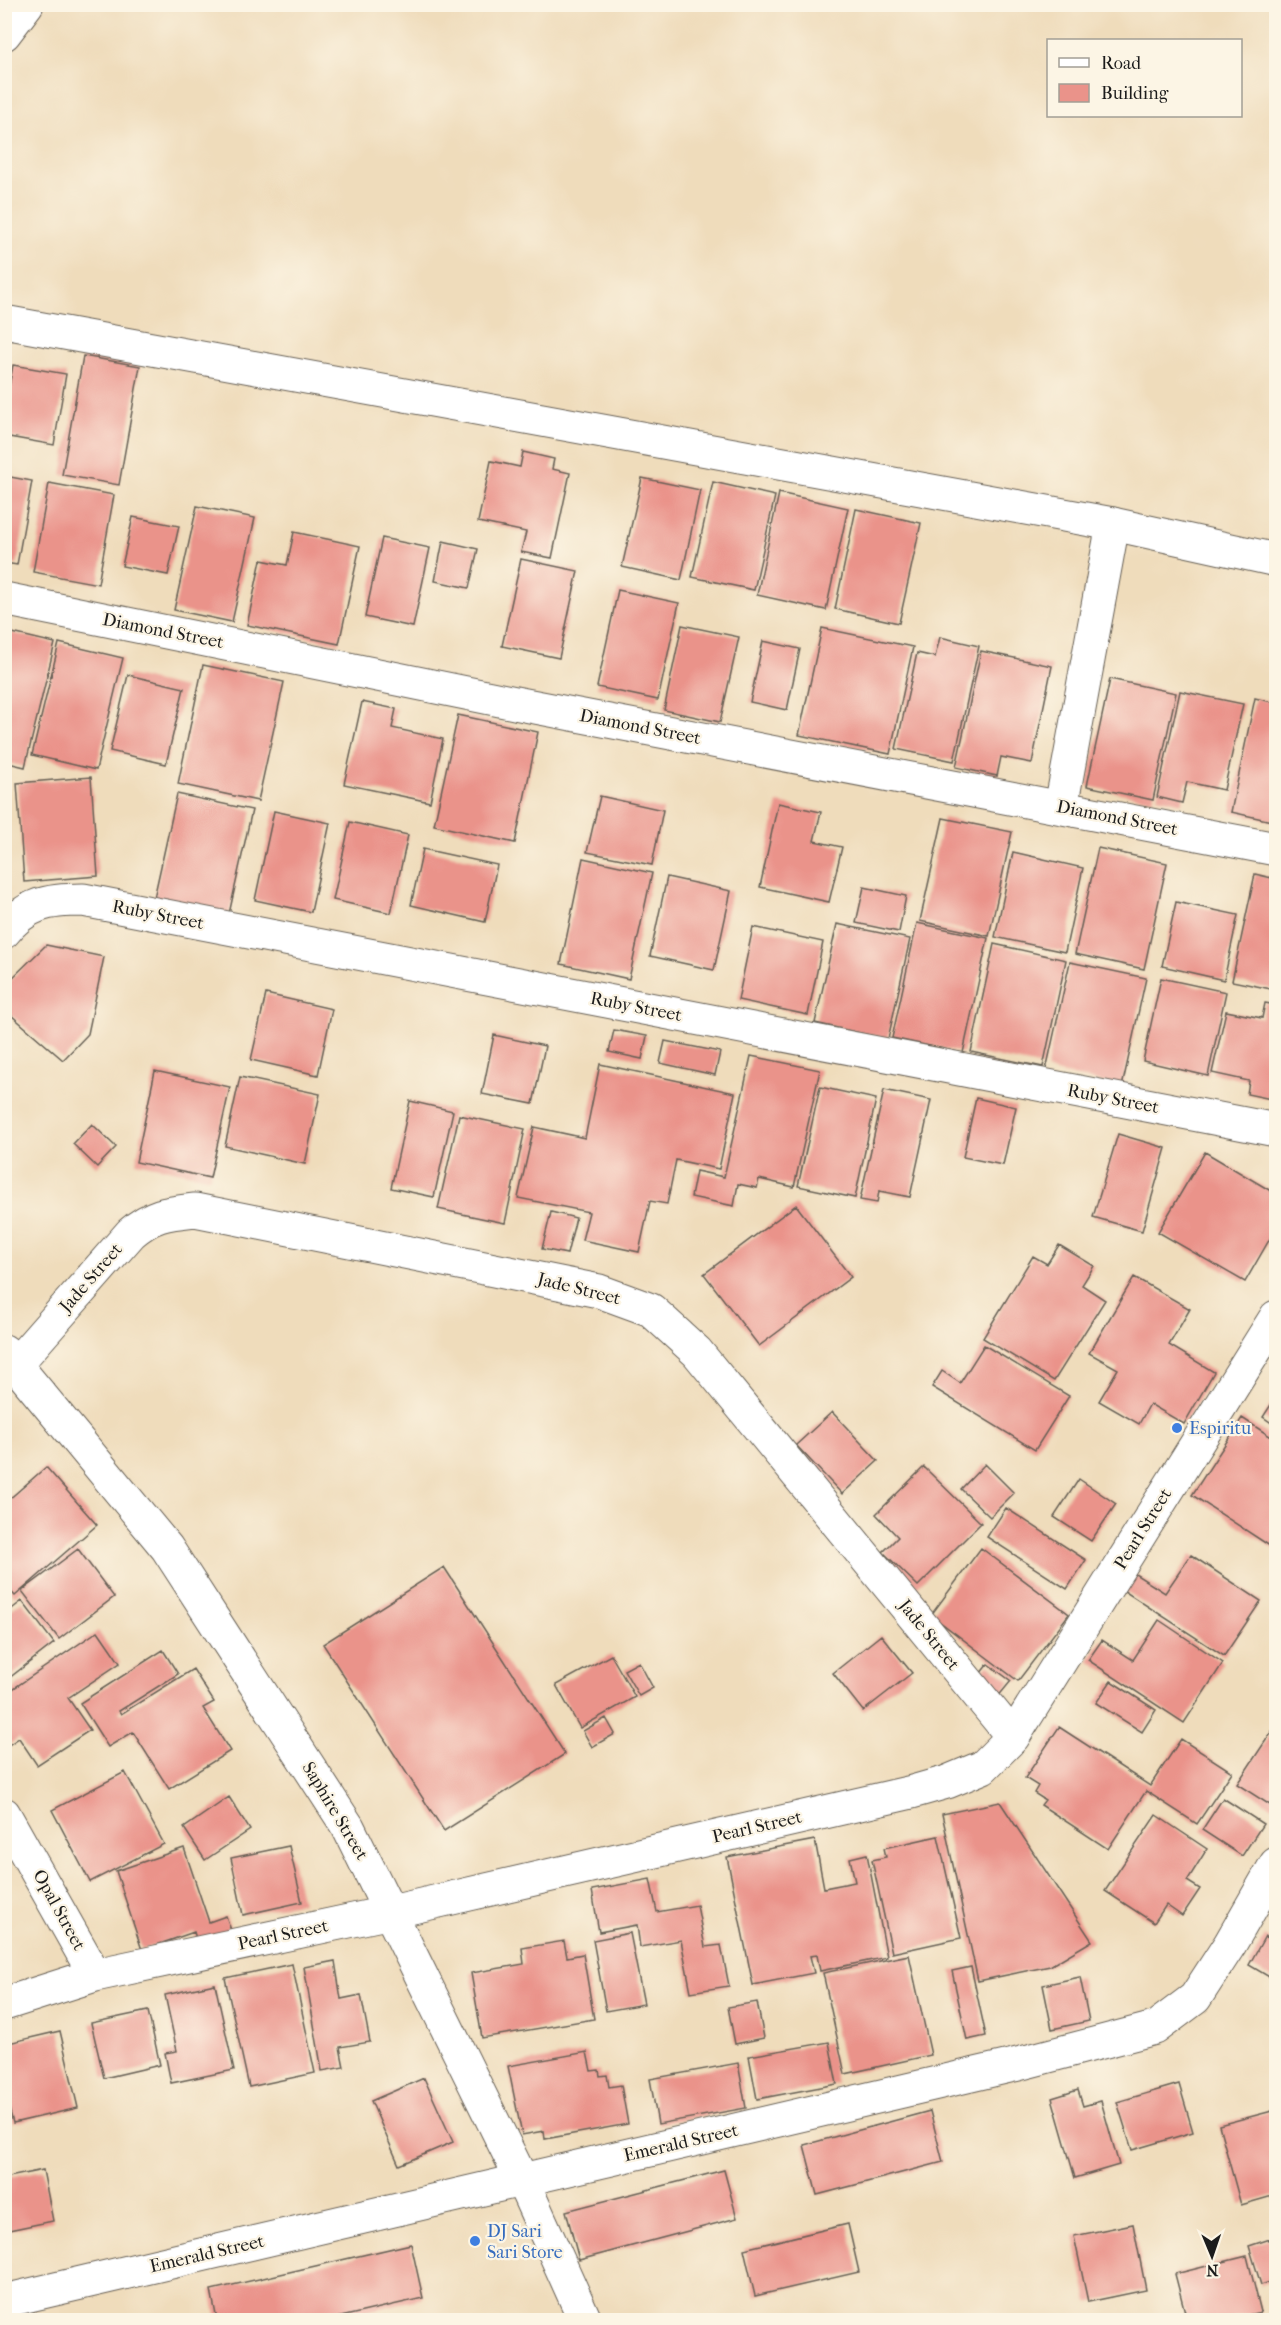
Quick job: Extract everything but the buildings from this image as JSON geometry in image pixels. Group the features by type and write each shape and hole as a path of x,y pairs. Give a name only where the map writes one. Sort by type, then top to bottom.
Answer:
{"street":[{"path":"4,34 27,4"},
{"path":"4,322 1113,524 1276,560"},
{"path":"1061,807 1113,524"},
{"name":"Diamond Street","path":"4,599 520,704 1276,849"},
{"name":"Ruby Street","path":"4,932 31,907 59,900 83,900 1276,1130"},
{"name":"Jade Street","path":"10,1358 147,1219 169,1212 195,1210 587,1288 651,1310 697,1352 1013,1737"},
{"name":"Pearl Street","path":"4,2004 95,1975 391,1912 948,1782 983,1767 1013,1737 1276,1317"},
{"name":"Saphire Street","path":"10,1358 167,1548 348,1827 522,2180 585,2320"},
{"name":"Opal Street","path":"4,1814 95,1975"},
{"name":"Emerald Street","path":"4,2301 1014,2064 1155,2028 1195,1998 1230,1944 1276,1864"}],"place":[{"name":"Espiritu","path":"1177,1428"},
{"name":"DJ Sari Sari Store","path":"475,2241"}]}
